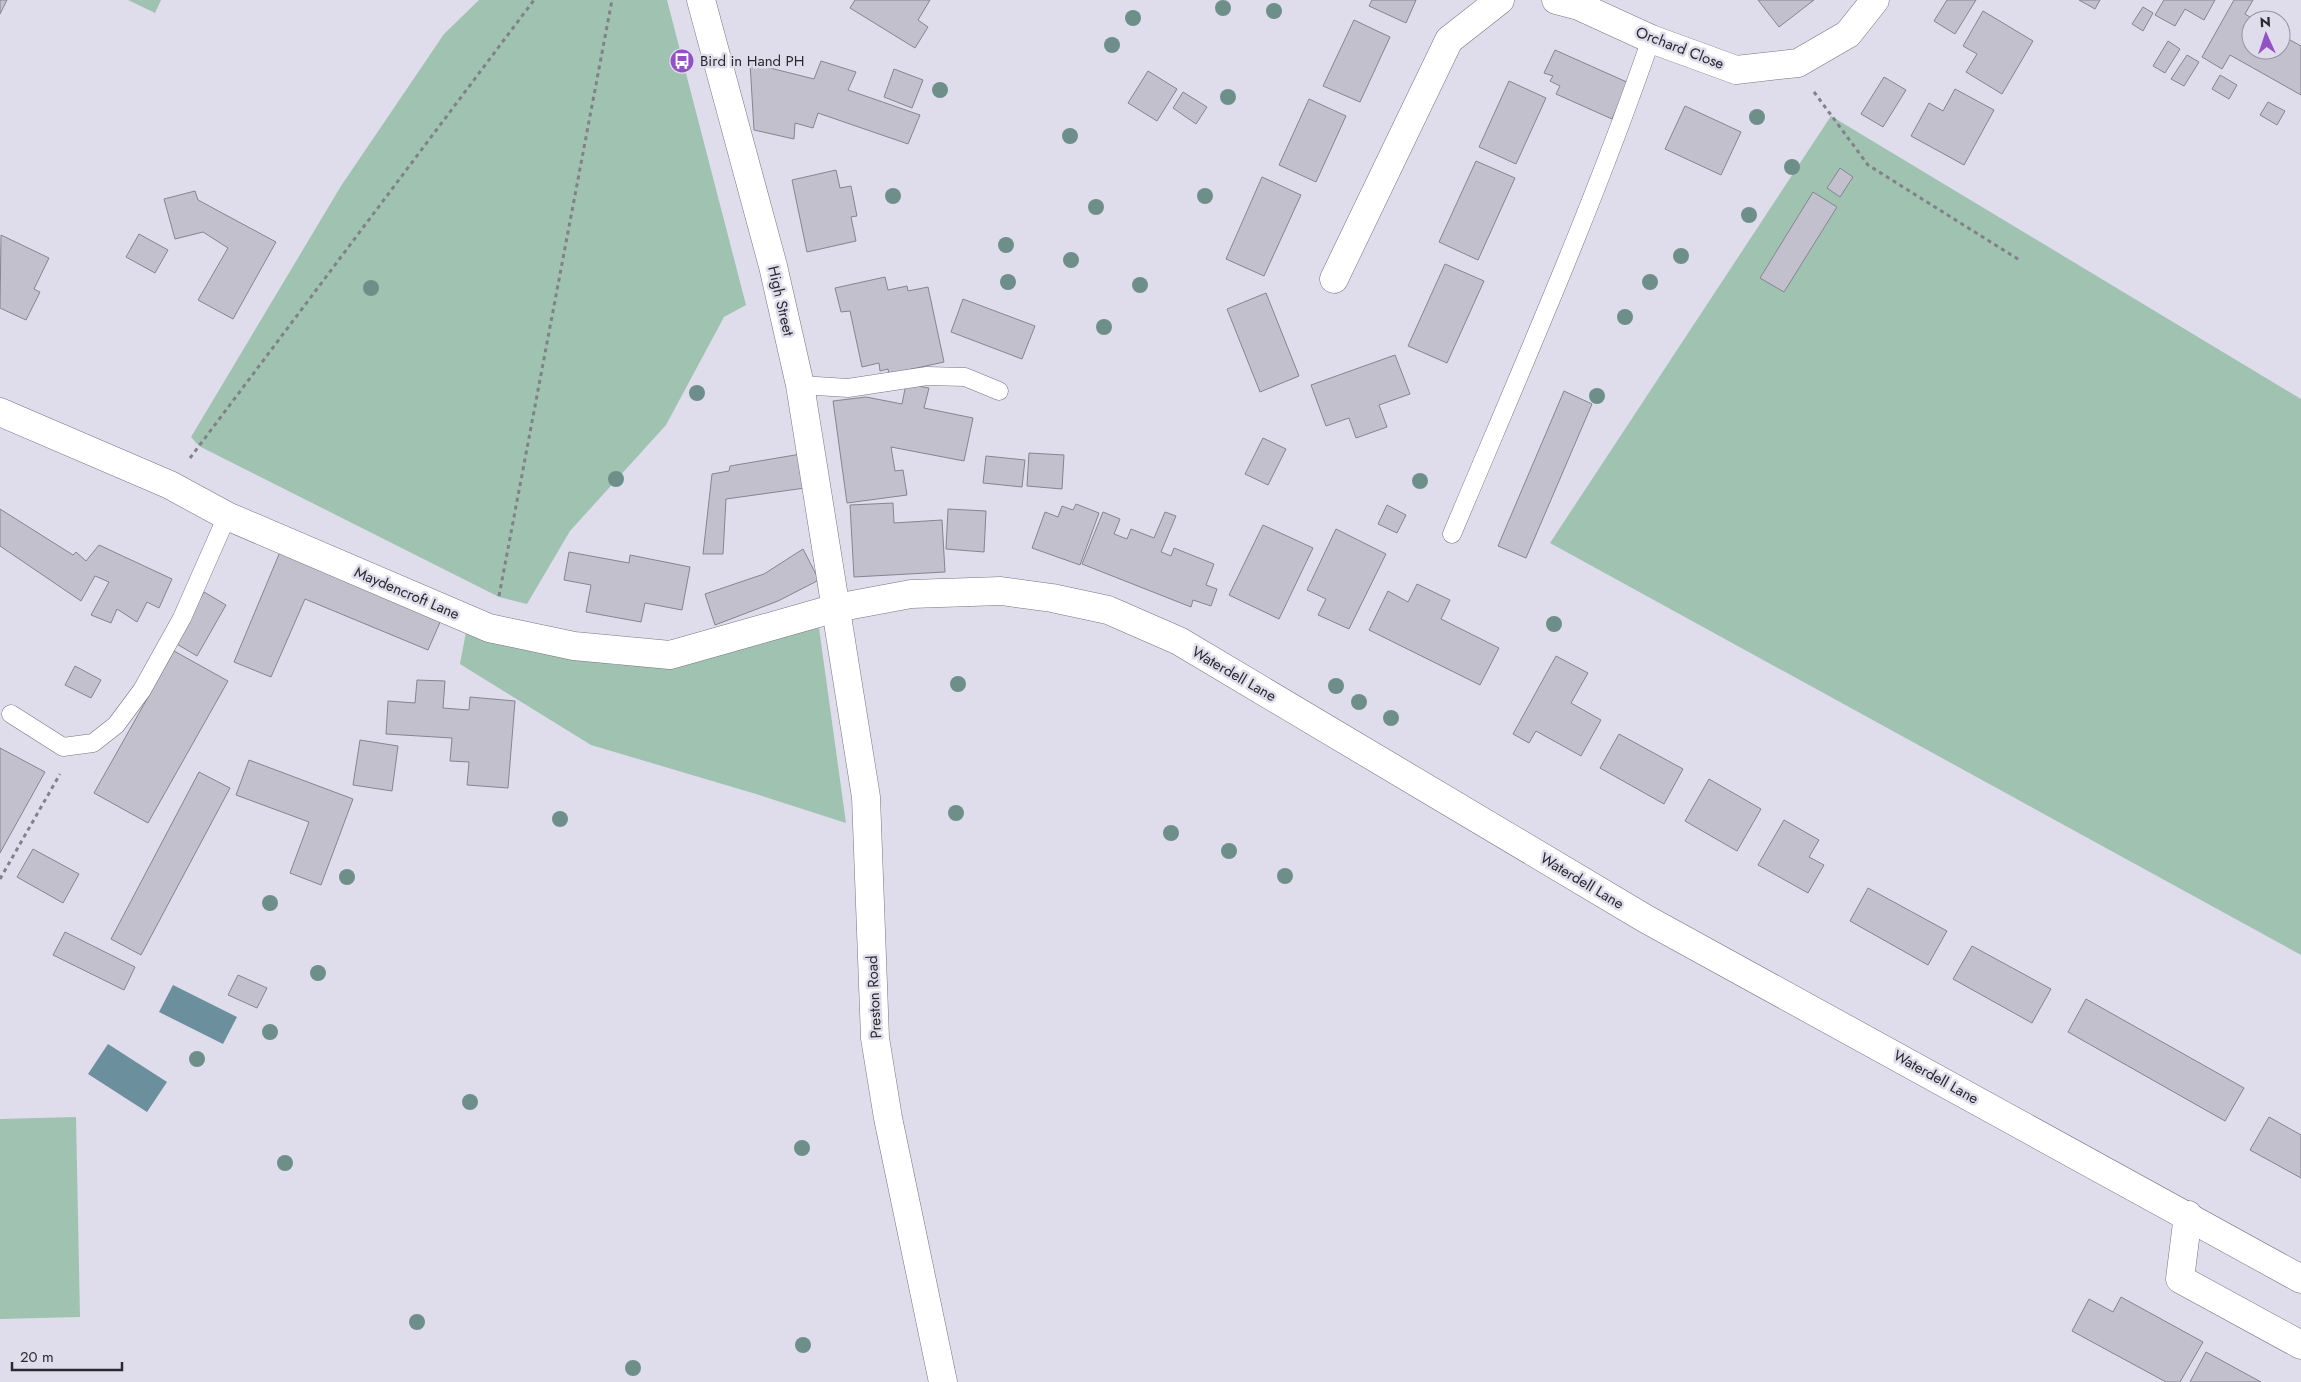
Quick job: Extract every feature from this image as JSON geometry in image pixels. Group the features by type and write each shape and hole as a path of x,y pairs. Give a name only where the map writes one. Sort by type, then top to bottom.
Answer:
{"street":[{"name":"High Street","path":"701,0 773,266 800,385 836,608"},
{"path":"1334,279 1450,40 1500,0"},
{"name":"Orchard Close","path":"1556,0 1579,6 1650,39 1736,70 1798,63 1848,34 1875,0"},
{"name":"Maydencroft Lane","path":"0,412 170,485 227,516 489,628 574,646 670,655 836,608"},
{"name":"Waterdell Lane","path":"836,608 912,594 1001,591 1052,598 1108,610 1179,642 1646,919 2188,1215 2301,1279"},
{"name":"Preston Road","path":"836,608 866,797 875,1038 888,1118 943,1382"},
{"path":"2188,1215 2180,1279 2301,1345"}],"lane":[{"path":"1452,534 1578,236 1620,130 1650,39"},
{"path":"800,385 848,388 927,376 965,377 999,391"},
{"path":"11,714 63,747 93,743 116,725 142,690 182,618 227,516"}],"path":[{"path":"170,485 534,0"},
{"path":"489,628 499,597 612,0"},
{"path":"1798,63 1816,97 1868,165 2021,261"},
{"path":"0,878 76,745"}],"green space":[{"path":"128,0 161,0 155,13"},
{"path":"479,0 667,0 746,305 724,317 666,425 570,531 527,604 499,597 199,446 191,437 341,186 444,34"},
{"path":"1831,116 2301,399 2301,955 1550,543"},
{"path":"819,628 846,823 591,745 460,664 466,632 616,665 684,659"},
{"path":"76,1117 80,1317 0,1319 0,1119"}],"water":[{"path":"173,985 237,1017 223,1044 159,1012"},
{"path":"108,1044 167,1082 147,1112 88,1074"}],"building":[{"path":"0,0 7,0 0,14"},
{"path":"855,0 930,0 918,20 928,27 915,48 850,8"},
{"path":"1372,0 1416,0 1406,23 1369,6"},
{"path":"1758,0 1814,0 1779,27"},
{"path":"1947,0 1976,0 1955,34 1934,21"},
{"path":"2079,0 2100,0 2095,9"},
{"path":"2164,0 2215,0 2204,20 2185,9 2175,26 2155,15"},
{"path":"2234,0 2253,0 2247,10 2241,10 2241,60 2291,60 2291,40 2301,46 2301,95 2230,55 2222,69 2202,57"},
{"path":"2143,7 2153,13 2143,31 2132,24"},
{"path":"1983,11 2033,41 2002,94 1966,72 1977,54 1963,46"},
{"path":"1354,20 1390,37 1360,102 1323,86"},
{"path":"2168,41 2180,49 2165,73 2153,66"},
{"path":"1555,50 1629,83 1612,119 1556,94 1560,86 1550,81 1553,76 1544,73"},
{"path":"2187,55 2199,62 2184,86 2171,79"},
{"path":"821,61 856,72 848,90 920,115 908,144 818,113 813,128 795,123 794,139 754,130 750,63 814,79"},
{"path":"894,69 923,80 912,108 884,97"},
{"path":"1148,71 1177,89 1157,121 1128,103"},
{"path":"2220,75 2237,85 2229,99 2212,89"},
{"path":"1884,77 1906,90 1883,127 1861,114"},
{"path":"1509,81 1546,98 1516,164 1479,147"},
{"path":"1955,89 1994,110 1964,165 1911,136 1929,103 1943,111"},
{"path":"1183,92 1207,107 1196,124 1173,108"},
{"path":"1309,99 1346,116 1316,182 1279,165"},
{"path":"2268,102 2285,111 2277,125 2260,115"},
{"path":"1685,106 1741,132 1721,175 1665,149"},
{"path":"1476,161 1515,178 1478,260 1439,242"},
{"path":"1840,168 1853,177 1840,197 1827,188"},
{"path":"836,170 840,188 851,186 857,216 851,217 856,241 807,252 792,180"},
{"path":"1262,177 1301,195 1264,276 1226,259"},
{"path":"195,191 198,200 276,242 233,319 198,300 228,248 203,232 175,239 164,199"},
{"path":"1813,192 1837,207 1784,292 1760,278"},
{"path":"139,234 168,250 155,273 126,257"},
{"path":"1,235 49,258 34,289 40,292 26,320 0,308"},
{"path":"1445,264 1484,281 1447,363 1408,346"},
{"path":"885,277 888,290 907,286 908,291 928,287 944,362 889,374 888,369 880,371 879,363 862,367 850,311 841,312 835,288"},
{"path":"1266,293 1299,376 1260,392 1227,309"},
{"path":"963,299 1035,326 1022,359 951,332"},
{"path":"1395,355 1410,394 1379,405 1387,427 1356,438 1349,418 1326,426 1311,385"},
{"path":"906,384 929,388 924,408 973,418 964,461 891,447 895,471 903,470 907,495 847,503 833,401 866,397 902,404"},
{"path":"1564,391 1592,404 1526,558 1498,546"},
{"path":"1263,438 1286,449 1268,485 1245,474"},
{"path":"1029,453 1064,455 1062,489 1027,486"},
{"path":"801,454 805,488 726,499 723,554 703,554 712,474 729,471 730,466"},
{"path":"986,456 1025,460 1022,487 983,483"},
{"path":"893,503 894,523 942,520 945,572 854,577 850,505"},
{"path":"1076,504 1099,513 1080,565 1032,548 1045,512 1058,517 1062,506 1073,510"},
{"path":"1387,505 1406,515 1397,533 1378,524"},
{"path":"0,509 73,555 76,552 86,561 99,545 172,579 159,608 147,602 137,622 117,609 111,623 91,615 109,582 95,576 81,601 0,546"},
{"path":"948,509 986,511 984,552 946,549"},
{"path":"1103,512 1120,519 1114,534 1127,539 1131,529 1154,538 1165,512 1176,516 1161,552 1171,556 1174,548 1214,564 1206,585 1217,589 1211,606 1193,600 1191,607 1082,564"},
{"path":"1263,525 1313,548 1279,619 1229,595"},
{"path":"1336,529 1386,554 1349,629 1318,615 1326,599 1307,590"},
{"path":"803,549 819,580 778,601 715,625 705,594 764,574"},
{"path":"280,552 441,620 428,650 305,599 271,677 234,662"},
{"path":"569,552 629,563 630,555 690,567 682,610 645,603 641,622 586,612 591,585 564,580"},
{"path":"1417,584 1450,600 1441,619 1499,648 1480,685 1369,630 1388,591 1408,602"},
{"path":"204,592 226,605 197,656 175,643"},
{"path":"174,651 228,681 148,823 94,793"},
{"path":"1556,656 1588,673 1571,703 1601,720 1581,756 1536,731 1529,743 1513,734"},
{"path":"75,666 101,680 91,698 65,685"},
{"path":"417,680 445,681 443,708 469,710 470,697 515,701 508,788 467,785 469,762 450,761 452,738 386,734 388,701 415,703"},
{"path":"1619,734 1683,769 1664,804 1600,768"},
{"path":"360,740 398,746 392,791 353,785"},
{"path":"0,748 45,772 0,853"},
{"path":"249,760 353,799 321,885 290,873 309,822 236,795"},
{"path":"199,772 230,788 141,955 111,939"},
{"path":"1709,779 1761,809 1737,851 1685,821"},
{"path":"1784,820 1819,840 1809,857 1824,865 1808,893 1758,865"},
{"path":"33,849 79,874 63,903 17,877"},
{"path":"1868,888 1947,931 1928,965 1850,921"},
{"path":"65,932 135,967 124,990 53,955"},
{"path":"1972,946 2051,989 2032,1023 1953,979"},
{"path":"238,975 267,988 257,1008 228,995"},
{"path":"2086,999 2244,1088 2225,1121 2068,1032"},
{"path":"2269,1117 2301,1135 2301,1178 2250,1150"},
{"path":"2121,1297 2203,1342 2180,1382 2166,1382 2072,1331 2089,1299 2113,1312"},
{"path":"2206,1352 2261,1382 2190,1382"}],"place":[{"name":"Bird in Hand PH","path":"682,61"}]}
